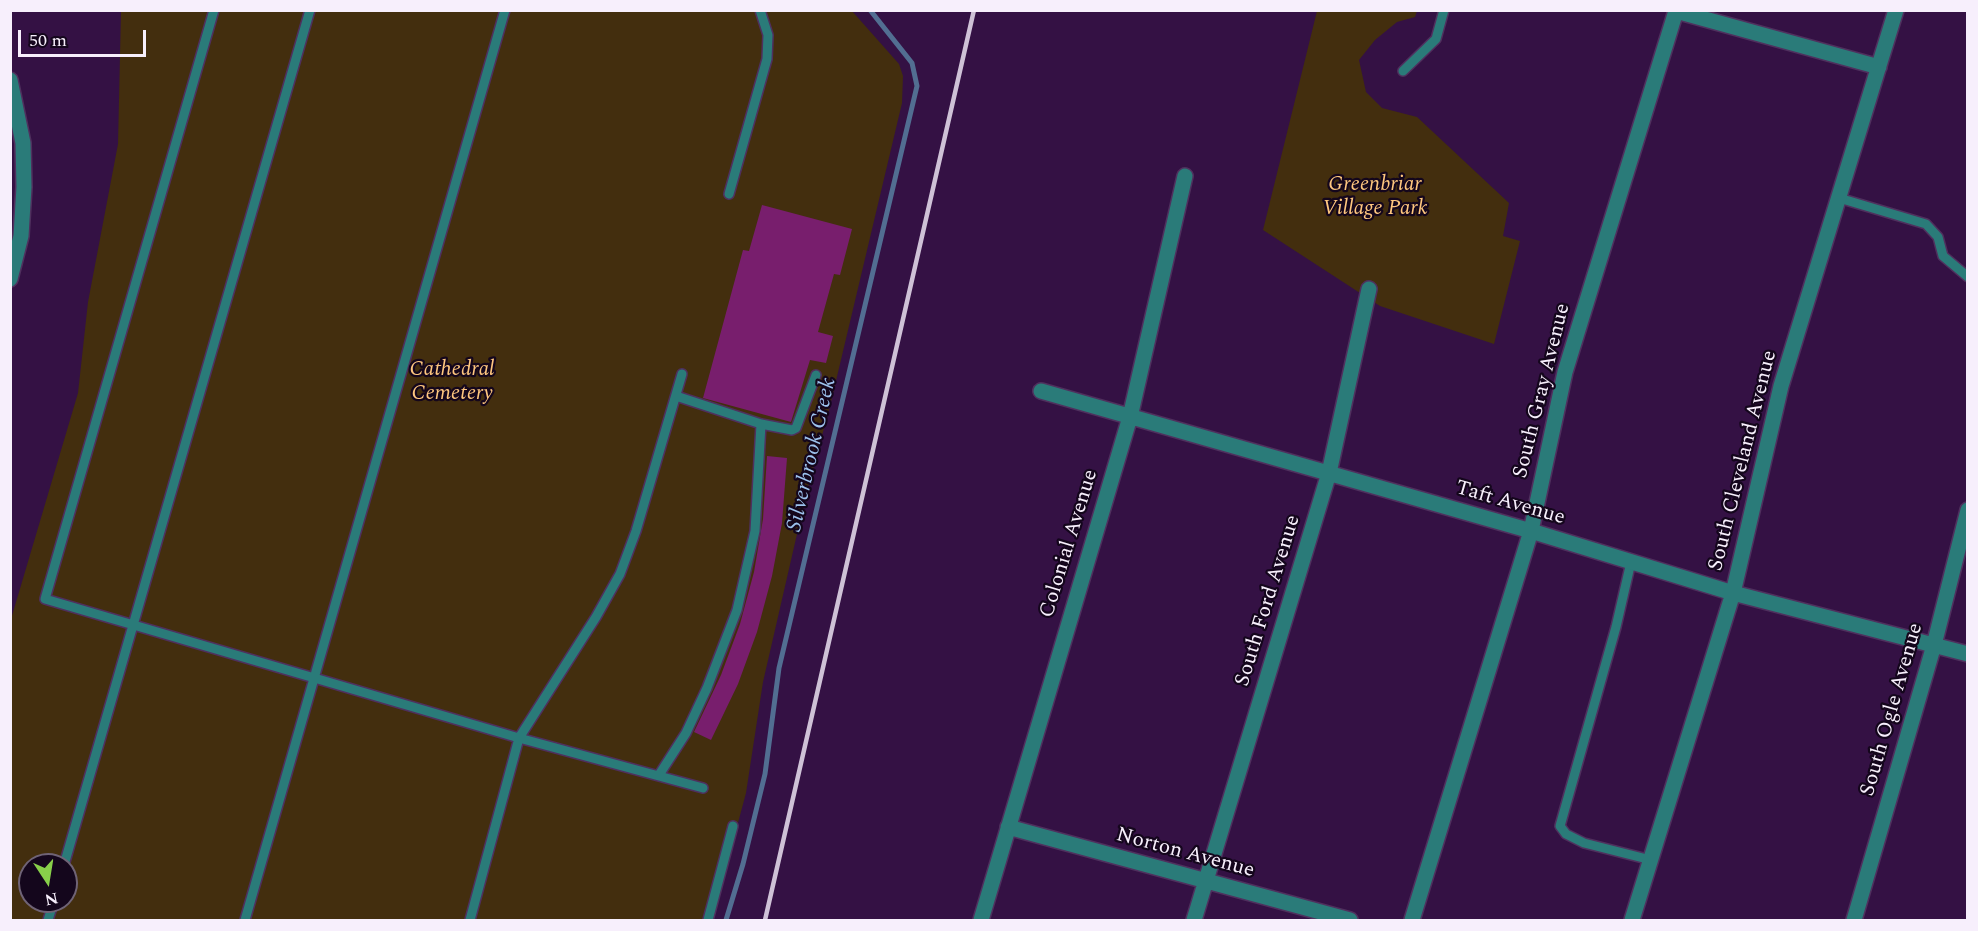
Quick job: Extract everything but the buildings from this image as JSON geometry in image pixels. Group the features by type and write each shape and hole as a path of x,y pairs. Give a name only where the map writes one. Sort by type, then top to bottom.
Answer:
{"street":[{"path":"1676,10 1879,67"},
{"name":"South Gray Avenue","path":"1412,921 1531,531 1565,372 1676,10"},
{"name":"South Cleveland Avenue","path":"1632,921 1733,593 1781,386 1896,10"},
{"path":"10,80 23,143 24,186 21,236 10,279"},
{"name":"Colonial Avenue","path":"981,921 1130,417 1185,176"},
{"name":"South Ford Avenue","path":"1194,921 1329,473 1369,289"},
{"name":"Taft Avenue","path":"1041,391 1531,531 1733,593 1968,654"},
{"name":"South Ogle Avenue","path":"1854,921 1934,645 1968,510"},
{"name":"Norton Avenue","path":"1008,827 1350,921"}],"lane":[{"path":"214,10 45,599 134,623 519,738 704,788"},
{"path":"67,853 310,10"},
{"path":"245,921 505,10"},
{"path":"729,194 767,59 768,35 760,10"},
{"path":"1403,71 1436,39 1444,10"},
{"path":"1839,198 1926,224 1938,237 1943,256 1968,276"},
{"path":"470,921 519,738 596,617 620,574 636,531 682,374"},
{"path":"676,396 786,430 796,428 816,375"},
{"path":"659,775 686,733 707,688 737,610 755,531 761,424"},
{"path":"1631,562 1610,650 1560,818 1560,826 1566,834 1584,843 1651,860"},
{"path":"708,921 733,826"}],"green space":[{"name":"Cathedral Cemetery","path":"121,11 852,11 899,64 903,76 902,103 830,406 806,495 763,682 746,793 712,920 11,920 11,619 78,393 88,302 118,144"},
{"name":"Greenbriar Village Park","path":"1317,11 1417,11 1415,17 1397,22 1375,40 1359,60 1366,92 1382,108 1417,117 1509,203 1503,236 1520,241 1494,344 1380,306 1263,230"}],"waterway":[{"name":"Silverbrook Creek","path":"726,920 743,864 765,774 779,668 917,86 912,63 870,10"}],"railway":[{"path":"765,920 974,10"}]}
